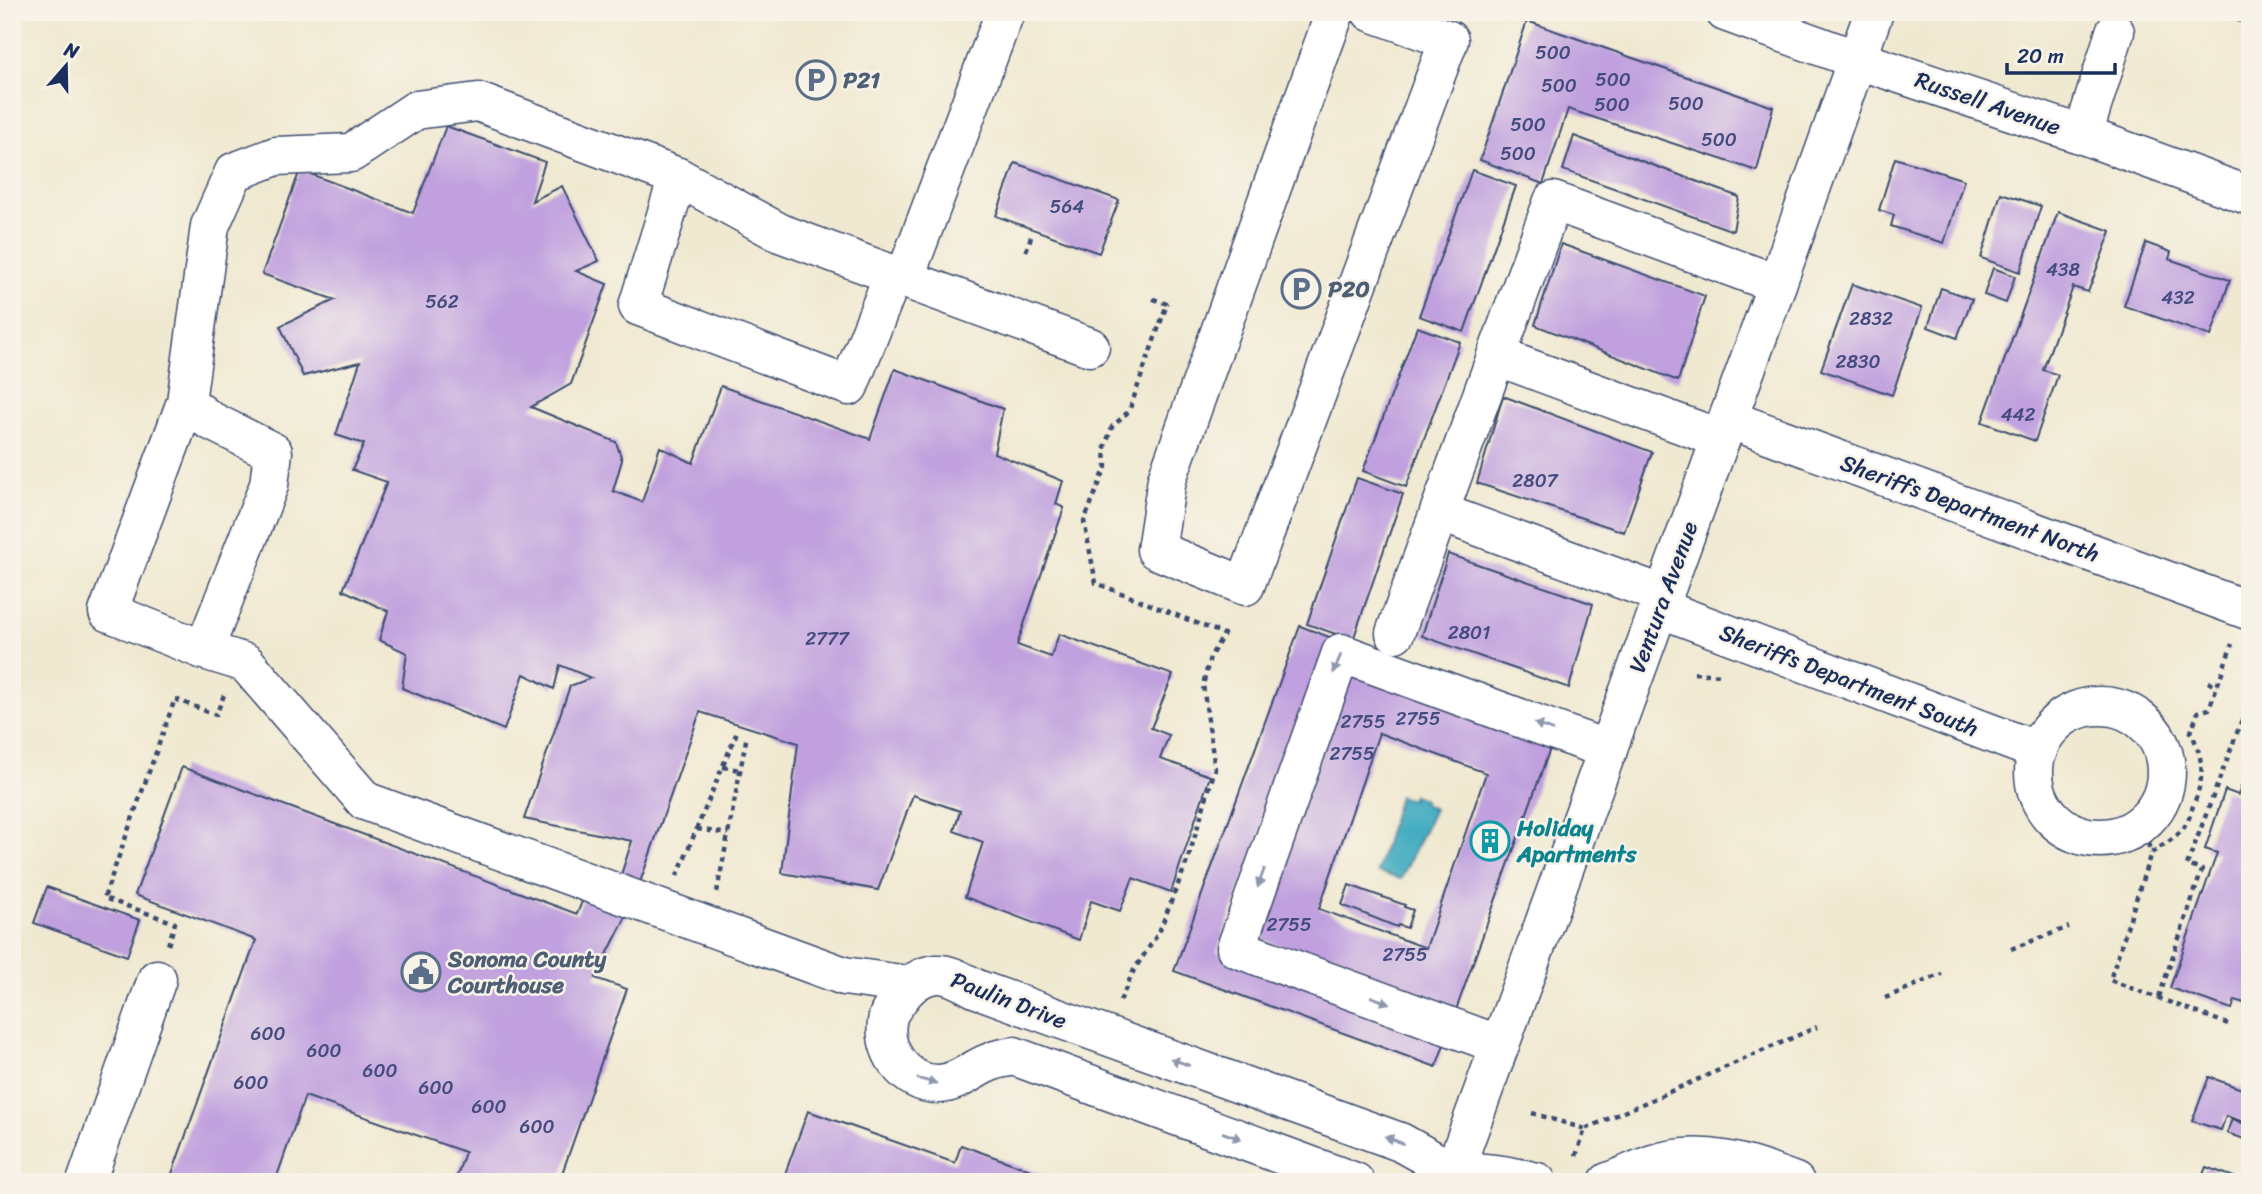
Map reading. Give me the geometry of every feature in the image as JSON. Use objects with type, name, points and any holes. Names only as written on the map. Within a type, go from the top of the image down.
[{"type":"street","points":[[678,177],[638,306],[849,386],[899,275],[1005,12]]},
{"type":"street","points":[[1335,12],[1167,478],[1156,550],[1245,586],[1449,40],[1371,12]]},
{"type":"street","name":"Russell Avenue","points":[[1725,12],[1858,60],[2084,135],[2250,197]]},
{"type":"street","name":"Ventura Avenue","points":[[1452,1177],[1874,12]]},
{"type":"street","points":[[2084,135],[2115,32]]},
{"type":"street","points":[[1090,346],[780,233],[678,177],[478,102],[416,110],[351,153],[276,156],[234,173],[210,226],[186,402],[108,612],[246,663],[365,801],[844,976],[908,985],[888,1015],[886,1033],[889,1050],[903,1070],[921,1082],[939,1084],[958,1080],[992,1061],[1014,1056],[1356,1182]]},
{"type":"street","points":[[1395,633],[1553,201],[1777,284]]},
{"type":"street","name":"Sheriffs Department North","points":[[1496,356],[1724,429],[2212,597],[2246,625]]},
{"type":"street","points":[[186,402],[209,421],[273,452],[269,485],[220,655]]},
{"type":"street","name":"Sheriffs Department South","points":[[1439,512],[2038,751]]},
{"type":"street","points":[[1500,1045],[1236,948],[1341,653],[1608,750]]},
{"type":"street","name":"Paulin Drive","points":[[908,985],[937,974],[948,976],[990,994],[1400,1142],[1452,1177]]},
{"type":"street","points":[[86,1182],[157,979]]},
{"type":"street","points":[[1608,1182],[1653,1164],[1697,1156],[1723,1158],[1747,1164],[1795,1182]]},
{"type":"street","name":"Paulin Drive","points":[[1416,1182],[1504,1173],[1537,1182]]},
{"type":"path","points":[[2217,12],[2250,24]]},
{"type":"path","points":[[1026,251],[1032,234]]},
{"type":"path","points":[[2151,853],[2170,841],[2185,825],[2203,772],[2199,749],[2191,732],[2198,712],[2208,709],[2233,640],[2246,625]]},
{"type":"path","points":[[157,979],[175,923],[104,898],[175,699],[216,716],[220,655]]},
{"type":"path","points":[[1694,673],[1716,673],[1724,676]]},
{"type":"path","points":[[2208,682],[2217,687]]},
{"type":"path","points":[[2159,998],[2202,870],[2187,865],[2246,709],[2250,710]]},
{"type":"path","points":[[664,909],[737,732]]},
{"type":"path","points":[[710,927],[747,735]]},
{"type":"path","points":[[723,767],[740,771]]},
{"type":"path","points":[[1120,1002],[1133,970],[1159,932],[1188,859],[1215,769]]},
{"type":"path","points":[[697,829],[728,834]]},
{"type":"path","points":[[2148,843],[2151,853],[2110,980],[2228,1024]]},
{"type":"path","points":[[2126,908],[2132,912]]},
{"type":"path","points":[[2011,949],[2069,927]]},
{"type":"path","points":[[1885,998],[1942,974]]},
{"type":"path","points":[[1532,1113],[1585,1129],[1817,1027]]},
{"type":"path","points":[[1576,1156],[1585,1129]]},
{"type":"water","points":[[1413,795],[1434,809],[1401,879],[1377,872],[1399,796],[1411,800]]},
{"type":"building","points":[[1527,21],[1773,107],[1757,171],[1568,109],[1543,184],[1480,160]]},
{"type":"building","points":[[446,126],[545,162],[532,201],[562,186],[599,261],[576,271],[607,284],[571,384],[531,407],[616,442],[622,460],[613,491],[642,502],[660,447],[693,463],[721,386],[870,439],[895,369],[1003,409],[994,453],[1063,481],[1056,504],[1064,508],[1017,645],[1051,657],[1059,634],[1173,675],[1151,728],[1169,735],[1160,759],[1210,776],[1171,892],[1133,878],[1120,911],[1091,901],[1079,940],[965,897],[983,842],[954,831],[960,811],[913,795],[878,890],[782,873],[798,743],[700,712],[632,905],[595,978],[627,989],[559,1182],[455,1182],[465,1152],[305,1096],[275,1182],[169,1182],[256,940],[135,895],[182,767],[577,914],[583,899],[613,899],[632,841],[524,819],[570,686],[591,678],[560,665],[554,689],[524,674],[504,730],[402,688],[407,653],[379,640],[388,611],[343,590],[387,482],[352,470],[364,444],[336,435],[360,362],[303,376],[280,326],[335,300],[262,274],[300,170],[413,213]]},
{"type":"building","points":[[1574,136],[1739,197],[1733,231],[1563,170]]},
{"type":"building","points":[[1895,158],[1964,180],[1944,243],[1891,226],[1894,215],[1879,210]]},
{"type":"building","points":[[1015,163],[1119,200],[1099,253],[996,216]]},
{"type":"building","points":[[1472,170],[1516,186],[1464,332],[1419,316]]},
{"type":"building","points":[[2001,193],[2041,206],[2020,272],[1981,258]]},
{"type":"building","points":[[2058,212],[2111,231],[2088,292],[2073,287],[2043,370],[2058,375],[2035,441],[1982,422]]},
{"type":"building","points":[[2146,243],[2171,252],[2169,259],[2230,280],[2211,336],[2124,306]]},
{"type":"building","points":[[1561,244],[1705,296],[1678,381],[1535,325]]},
{"type":"building","points":[[1993,268],[2015,276],[2006,303],[1984,295]]},
{"type":"building","points":[[1852,284],[1922,308],[1892,395],[1821,370]]},
{"type":"building","points":[[1941,288],[1972,299],[1957,338],[1928,327]]},
{"type":"building","points":[[1417,327],[1460,342],[1406,487],[1363,471]]},
{"type":"building","points":[[1503,396],[1652,452],[1624,532],[1477,483]]},
{"type":"building","points":[[1357,478],[1403,494],[1353,640],[1307,624]]},
{"type":"building","points":[[1448,554],[1593,604],[1569,688],[1422,636]]},
{"type":"building","points":[[1300,626],[1332,638],[1217,952],[1447,1036],[1436,1067],[1174,971]]},
{"type":"building","name":"Holiday Apartments","points":[[1351,668],[1552,743],[1456,1010],[1254,937]],"holes":[[[1379,733],[1486,773],[1426,948],[1319,909]]]},
{"type":"building","points":[[2250,762],[2250,1005],[2235,1000],[2232,1009],[2170,988],[2217,853],[2205,849],[2225,790],[2238,795]]},
{"type":"building","points":[[1349,885],[1413,910],[1407,928],[1397,927],[1342,905]]},
{"type":"building","points":[[47,887],[140,920],[127,956],[34,923]]},
{"type":"building","points":[[2209,1077],[2250,1092],[2250,1124],[2226,1116],[2221,1130],[2192,1121]]},
{"type":"building","points":[[808,1111],[955,1163],[961,1145],[1064,1182],[782,1182]]},
{"type":"building","points":[[2232,1119],[2250,1126],[2250,1141],[2227,1133]]},
{"type":"building","points":[[2206,1167],[2245,1181],[2245,1182],[2200,1182]]},
{"type":"place","name":"P21","points":[[816,80]]},
{"type":"place","name":"P20","points":[[1301,289]]},
{"type":"place","name":"Holiday Apartments","points":[[1490,841]]},
{"type":"place","name":"Sonoma County Courthouse","points":[[421,972]]}]
